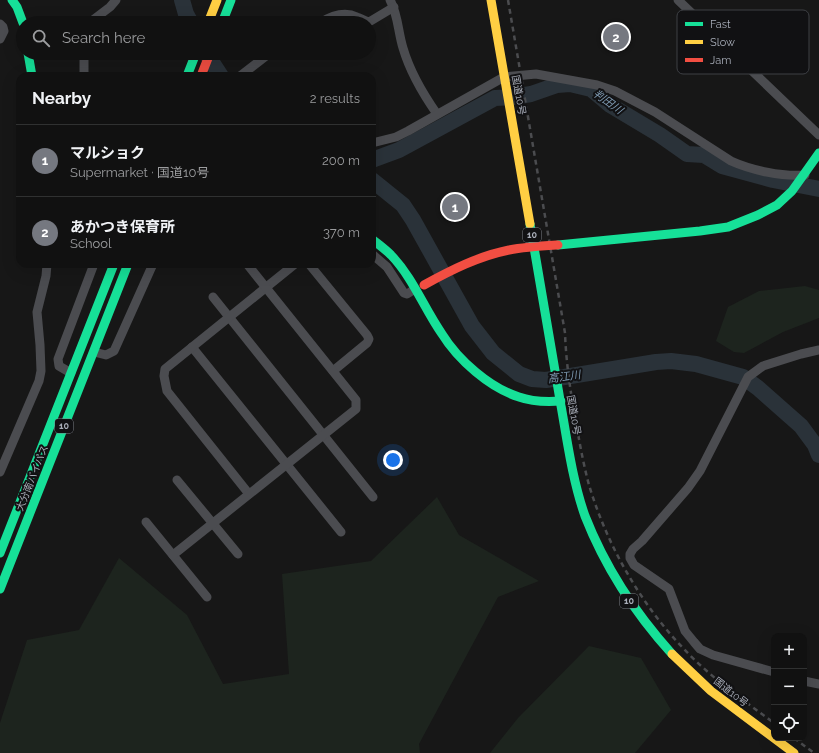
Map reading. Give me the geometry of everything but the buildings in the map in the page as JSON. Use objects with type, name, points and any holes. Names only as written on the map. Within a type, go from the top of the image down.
[{"type":"main road","points":[[12,0],[20,16]]},
{"type":"main road","points":[[211,16],[217,0]]},
{"type":"main road","points":[[225,16],[231,0]]},
{"type":"main road","name":"国道10号","points":[[491,0],[560,401],[574,473],[585,513],[594,537],[610,569],[629,600],[658,638],[711,691],[794,753]]},
{"type":"main road","points":[[29,60],[31,72]]},
{"type":"main road","points":[[189,72],[194,60]]},
{"type":"main road","points":[[203,72],[207,60]]},
{"type":"main road","points":[[419,287],[458,267],[489,255],[511,250],[728,227],[758,215],[777,205],[792,191],[819,153]]},
{"type":"main road","points":[[376,243],[394,259],[419,287],[438,329],[452,349],[465,362],[507,394],[543,402],[560,401]]},
{"type":"main road","name":"大分南バイパス","points":[[0,553],[112,268]]},
{"type":"main road","name":"大分南バイパス","points":[[0,589],[126,268]]},
{"type":"street","points":[[98,16],[116,0]]},
{"type":"street","points":[[678,0],[688,10]]},
{"type":"street","points":[[376,17],[392,4],[403,50],[421,90],[437,114]]},
{"type":"street","points":[[336,16],[344,14],[356,16]]},
{"type":"street","points":[[0,24],[4,31],[0,39]]},
{"type":"street","points":[[84,60],[84,72]]},
{"type":"street","points":[[248,72],[262,60]]},
{"type":"street","points":[[376,142],[396,137],[505,79],[536,74],[597,85],[615,91],[655,112],[731,161],[740,165],[771,172],[803,176]]},
{"type":"street","points":[[755,74],[819,136]]},
{"type":"street","points":[[376,257],[387,267],[403,293],[407,294],[419,287]]},
{"type":"street","points":[[0,472],[39,381],[40,345],[37,312],[47,268]]},
{"type":"street","points":[[71,373],[59,366],[58,359],[92,268]]},
{"type":"street","points":[[94,352],[106,355],[114,351],[150,268]]},
{"type":"street","points":[[173,555],[356,409],[356,400],[250,268]]},
{"type":"street","points":[[249,494],[167,391],[164,376],[165,369],[291,268]]},
{"type":"street","points":[[312,268],[369,339],[367,343],[333,371]]},
{"type":"street","points":[[213,297],[373,497]]},
{"type":"street","points":[[192,347],[341,532]]},
{"type":"street","points":[[771,671],[713,655],[700,649],[686,631],[669,589],[634,565],[630,558],[630,554],[632,549],[642,541],[698,474],[748,377],[763,366],[819,350]]},
{"type":"street","points":[[177,480],[238,554]]},
{"type":"street","points":[[146,522],[207,597]]},
{"type":"street","points":[[807,682],[819,684]]},
{"type":"shaded area","points":[[805,286],[819,290],[819,318],[783,332],[744,353],[734,352],[716,341],[728,307],[759,291]]},
{"type":"shaded area","points":[[437,497],[459,535],[539,581],[498,597],[419,744],[420,753],[0,753],[0,723],[27,640],[79,630],[119,558],[187,615],[223,684],[289,674],[282,574],[371,561]]},
{"type":"shaded area","points":[[589,646],[641,658],[671,710],[635,753],[490,753],[518,718]]},
{"type":"waterway","name":"判田川","points":[[182,0],[187,16]]},
{"type":"waterway","name":"判田川","points":[[211,60],[218,72]]},
{"type":"waterway","name":"判田川","points":[[376,159],[399,150],[495,98],[531,94],[557,85],[570,84],[591,89],[610,105],[660,135],[687,154],[704,155],[722,166],[773,180],[819,189]]},
{"type":"waterway","name":"高江川","points":[[376,183],[403,205],[413,220],[472,326],[493,353],[519,374],[532,379],[546,380],[656,362],[671,361],[696,364],[743,377],[758,388],[801,426],[815,445],[819,455]]},
{"type":"railway","points":[[508,0],[565,333],[568,375],[575,417],[587,477],[596,507],[615,551],[627,572],[639,592],[667,631],[704,669],[771,721]]},
{"type":"railway","points":[[798,741],[814,753]]},
{"type":"traffic: fast","points":[[12,0],[20,16]]},
{"type":"traffic: fast","points":[[225,16],[231,0]]},
{"type":"traffic: fast","points":[[29,60],[31,72]]},
{"type":"traffic: fast","points":[[189,72],[193,60]]},
{"type":"traffic: fast","points":[[558,245],[728,227],[758,215],[777,205],[792,191],[819,153]]},
{"type":"traffic: fast","points":[[530,224],[570,459],[580,502],[593,535],[622,589],[633,606],[672,654]]},
{"type":"traffic: fast","points":[[376,242],[389,253],[406,273],[449,344],[476,372],[497,387],[519,397],[530,400],[550,402],[561,401]]},
{"type":"traffic: fast","points":[[0,553],[112,268]]},
{"type":"traffic: fast","points":[[0,589],[126,268]]},
{"type":"traffic: slow","points":[[211,16],[217,0]]},
{"type":"traffic: slow","points":[[491,0],[530,224]]},
{"type":"traffic: slow","points":[[672,654],[711,691],[794,753]]},
{"type":"traffic: jam","points":[[203,72],[207,60]]},
{"type":"traffic: jam","points":[[424,285],[465,264],[487,256],[521,248],[558,245]]},
{"type":"place","name":"あかつき保育所","points":[[616,37]]},
{"type":"place","name":"マルショク","points":[[455,207]]}]
